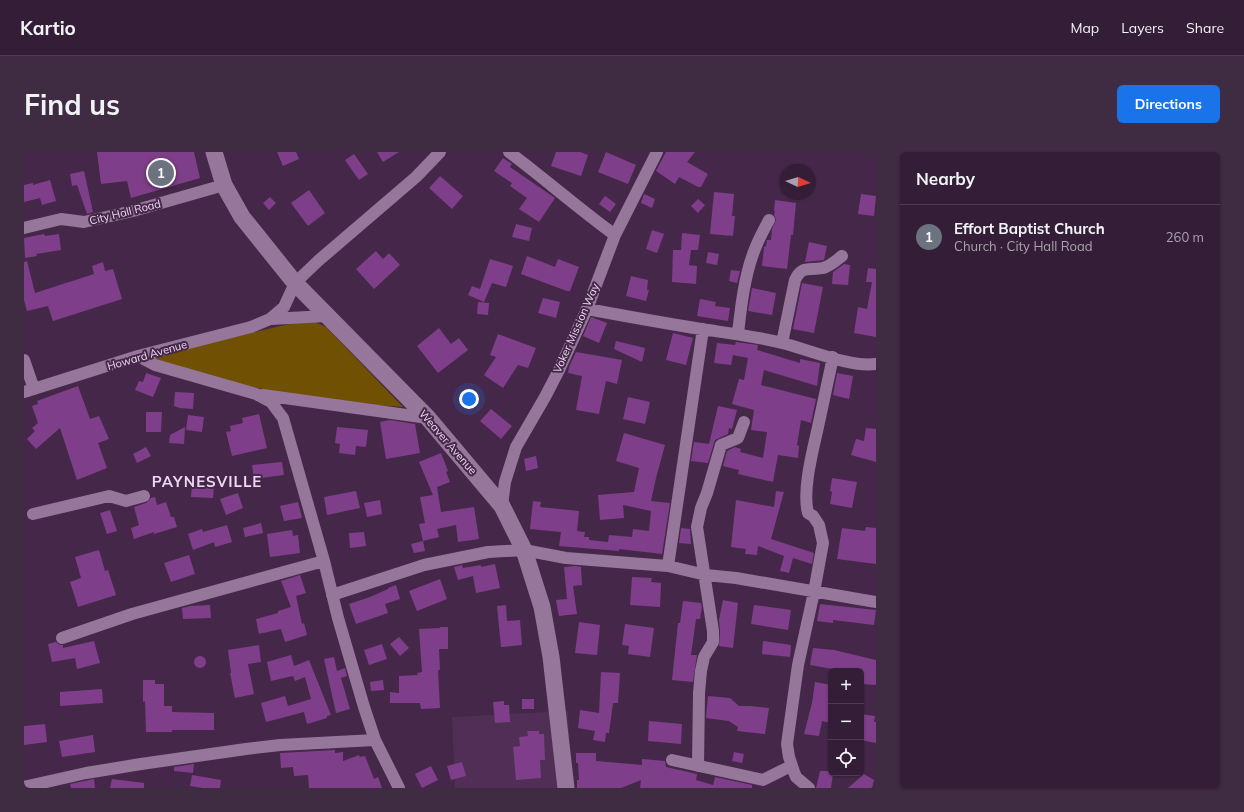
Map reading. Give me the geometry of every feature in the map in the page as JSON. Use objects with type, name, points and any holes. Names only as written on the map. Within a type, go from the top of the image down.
[{"type":"street","name":"Weaver Avenue","points":[[214,152],[224,185],[249,226],[294,283],[428,418],[502,506],[524,550],[542,607],[552,657],[566,788]]},
{"type":"street","points":[[294,283],[416,177],[440,152]]},
{"type":"street","points":[[509,152],[615,235]]},
{"type":"street","name":"Voker Mission Way","points":[[502,506],[505,482],[516,447],[545,397],[587,309],[615,235],[657,152]]},
{"type":"street","name":"City Hall Road","points":[[24,228],[61,219],[84,222],[133,211],[224,185]]},
{"type":"street","points":[[738,333],[748,269],[758,240],[768,220]]},
{"type":"street","points":[[782,343],[795,280],[798,273],[805,269],[824,268],[842,256]]},
{"type":"street","name":"Howard Avenue","points":[[270,320],[284,307],[294,283]]},
{"type":"street","points":[[587,309],[703,329],[738,333],[782,343],[851,363],[870,365],[876,364]]},
{"type":"street","name":"Howard Avenue","points":[[29,390],[138,356],[251,327],[270,320],[327,316]]},
{"type":"street","points":[[668,566],[703,329]]},
{"type":"street","points":[[138,356],[154,365],[256,394],[428,418]]},
{"type":"street","points":[[809,788],[796,777],[791,766],[787,744],[798,666],[823,543],[820,525],[813,516],[808,513],[806,507],[807,485],[811,456],[834,357]]},
{"type":"street","points":[[24,360],[29,390]]},
{"type":"street","points":[[256,394],[271,402],[283,418],[324,561],[342,632],[375,740],[399,788]]},
{"type":"street","points":[[698,766],[699,693],[701,671],[704,657],[713,642],[712,618],[697,527],[701,508],[721,446],[738,438],[744,422]]},
{"type":"street","points":[[33,514],[109,496],[126,501],[144,496]]},
{"type":"street","points":[[332,595],[424,565],[488,552],[524,550],[566,558],[668,566],[706,575],[736,578],[876,602]]},
{"type":"street","points":[[62,638],[132,614],[324,561]]},
{"type":"street","points":[[24,787],[141,764],[246,749],[375,740]]},
{"type":"street","points":[[672,760],[698,766],[752,783],[768,779],[791,766]]},
{"type":"shaded area","points":[[302,321],[315,322],[326,327],[403,407],[348,403],[227,383],[149,357]]},
{"type":"shaded area","points":[[568,711],[571,788],[455,788],[452,717]]},
{"type":"building","points":[[97,152],[194,152],[200,178],[131,198],[127,181],[101,184]]},
{"type":"building","points":[[277,152],[296,152],[299,159],[283,166]]},
{"type":"building","points":[[377,152],[399,152],[383,162]]},
{"type":"building","points":[[556,152],[580,152],[588,155],[581,176],[551,166]]},
{"type":"building","points":[[606,152],[636,165],[628,184],[598,172]]},
{"type":"building","points":[[666,152],[695,152],[687,162],[708,174],[701,187],[698,187],[679,177],[675,184],[656,171]]},
{"type":"building","points":[[354,154],[368,174],[359,180],[345,160]]},
{"type":"building","points":[[503,158],[512,164],[510,167],[555,198],[539,222],[519,209],[527,198],[510,186],[512,183],[494,171]]},
{"type":"building","points":[[84,171],[93,212],[87,214],[77,185],[72,186],[70,174]]},
{"type":"building","points":[[440,176],[463,196],[452,209],[429,188]]},
{"type":"building","points":[[50,180],[56,201],[42,205],[40,198],[24,202],[24,185],[33,183],[33,185]]},
{"type":"building","points":[[309,190],[325,213],[308,226],[291,203]]},
{"type":"building","points":[[714,192],[734,194],[732,216],[735,216],[733,236],[710,234]]},
{"type":"building","points":[[644,194],[655,199],[652,208],[641,203]]},
{"type":"building","points":[[861,194],[876,196],[874,216],[858,214]]},
{"type":"building","points":[[605,196],[616,204],[610,212],[599,204]]},
{"type":"building","points":[[270,197],[276,203],[269,210],[263,203]]},
{"type":"building","points":[[698,199],[705,205],[698,213],[691,206]]},
{"type":"building","points":[[775,200],[796,203],[793,235],[791,235],[787,269],[762,266],[764,247],[766,246],[767,240],[771,240],[772,229],[776,220],[774,215]]},
{"type":"building","points":[[516,224],[532,228],[529,241],[512,237]]},
{"type":"building","points":[[652,230],[664,234],[657,253],[646,249]]},
{"type":"building","points":[[682,233],[700,235],[698,250],[691,250],[689,265],[697,266],[696,284],[672,282],[673,250],[681,250]]},
{"type":"building","points":[[44,234],[45,236],[59,234],[61,250],[36,254],[37,256],[25,258],[24,238]]},
{"type":"building","points":[[809,242],[827,246],[824,260],[805,262]]},
{"type":"building","points":[[376,251],[383,259],[389,253],[400,265],[374,289],[356,269]]},
{"type":"building","points":[[708,252],[719,254],[717,265],[706,263]]},
{"type":"building","points":[[527,256],[555,267],[558,259],[579,267],[570,291],[521,274]]},
{"type":"building","points":[[490,259],[513,266],[506,287],[492,283],[484,302],[468,295],[472,286],[480,289]]},
{"type":"building","points":[[27,261],[35,293],[94,274],[92,266],[103,262],[105,271],[113,269],[122,299],[53,321],[48,306],[27,311],[24,300],[24,262]]},
{"type":"building","points":[[844,264],[850,265],[848,285],[832,284],[833,272]]},
{"type":"building","points":[[868,268],[876,269],[876,337],[854,333],[858,307],[867,309],[872,282],[866,282]]},
{"type":"building","points":[[731,270],[740,271],[737,283],[729,281]]},
{"type":"building","points":[[631,276],[648,280],[647,290],[649,290],[646,301],[626,296]]},
{"type":"building","points":[[802,283],[823,287],[814,333],[793,329]]},
{"type":"building","points":[[752,288],[776,293],[772,315],[748,311]]},
{"type":"building","points":[[543,298],[560,302],[556,318],[538,313]]},
{"type":"building","points":[[700,299],[716,302],[715,306],[730,308],[728,321],[697,316]]},
{"type":"building","points":[[478,302],[489,303],[488,315],[477,314]]},
{"type":"building","points":[[591,317],[607,323],[599,343],[583,336]]},
{"type":"building","points":[[439,328],[451,344],[459,338],[468,350],[438,373],[417,346]]},
{"type":"building","points":[[673,333],[693,338],[686,365],[666,360]]},
{"type":"building","points":[[498,334],[536,348],[528,368],[518,365],[503,388],[484,375],[496,357],[490,355]]},
{"type":"building","points":[[616,341],[645,348],[642,362],[614,349]]},
{"type":"building","points":[[736,342],[758,345],[757,350],[800,363],[800,359],[820,363],[817,386],[764,370],[761,385],[816,399],[811,423],[801,420],[797,445],[799,446],[798,458],[778,455],[773,482],[738,474],[739,470],[723,466],[727,451],[735,447],[741,449],[740,452],[763,458],[767,432],[751,430],[754,410],[732,404],[739,379],[744,380],[748,358],[733,355],[731,365],[714,363],[717,343],[735,345]]},
{"type":"building","points":[[576,352],[622,360],[617,384],[606,381],[599,414],[576,410],[582,376],[568,373],[569,367]]},
{"type":"building","points":[[146,373],[161,378],[153,397],[135,390],[139,381],[143,382]]},
{"type":"building","points":[[837,373],[853,376],[849,399],[833,395]]},
{"type":"building","points":[[78,386],[90,419],[99,416],[109,439],[98,443],[107,468],[77,480],[60,428],[36,449],[27,439],[35,431],[32,428],[38,423],[32,406],[38,404],[37,401]]},
{"type":"building","points":[[175,392],[194,393],[193,409],[174,406]]},
{"type":"building","points":[[628,397],[650,402],[645,424],[623,419]]},
{"type":"building","points":[[718,406],[737,410],[732,429],[729,428],[728,434],[715,440],[708,463],[691,461],[694,442],[709,444]]},
{"type":"building","points":[[491,409],[512,426],[501,439],[480,421]]},
{"type":"building","points":[[146,412],[162,412],[161,432],[146,432]]},
{"type":"building","points":[[259,414],[267,448],[232,456],[226,432],[231,431],[230,426],[243,423],[242,418]]},
{"type":"building","points":[[188,415],[204,417],[202,432],[186,430]]},
{"type":"building","points":[[390,420],[415,424],[420,453],[386,459],[380,422]]},
{"type":"building","points":[[185,427],[184,444],[169,443],[170,435]]},
{"type":"building","points":[[337,427],[368,430],[366,447],[356,446],[355,455],[339,453],[340,444],[335,443]]},
{"type":"building","points":[[866,428],[876,429],[876,462],[851,455],[856,439],[864,441]]},
{"type":"building","points":[[624,433],[665,445],[651,501],[670,503],[662,554],[619,549],[619,551],[559,546],[561,532],[530,529],[533,501],[541,502],[540,507],[579,511],[577,531],[585,532],[584,537],[589,537],[589,540],[608,542],[609,535],[632,537],[633,529],[649,531],[651,511],[623,505],[624,518],[600,520],[598,495],[634,492],[639,468],[616,461]]},
{"type":"building","points":[[146,447],[151,456],[137,463],[133,454]]},
{"type":"building","points":[[441,453],[448,471],[446,472],[450,482],[437,487],[441,512],[474,507],[479,539],[458,542],[456,525],[437,529],[439,537],[423,541],[419,524],[425,523],[420,497],[433,495],[419,462]]},
{"type":"building","points":[[536,456],[538,468],[526,471],[524,459]]},
{"type":"building","points":[[282,462],[284,475],[254,479],[252,465]]},
{"type":"building","points":[[832,478],[857,482],[852,508],[830,504]]},
{"type":"building","points":[[192,484],[214,486],[213,498],[191,497]]},
{"type":"building","points":[[356,491],[360,508],[327,515],[324,497]]},
{"type":"building","points":[[776,491],[784,492],[771,539],[814,553],[812,564],[793,558],[789,573],[780,571],[784,556],[758,546],[757,555],[745,554],[746,549],[731,547],[736,500],[774,507]]},
{"type":"building","points":[[238,493],[243,508],[226,515],[220,499]]},
{"type":"building","points":[[155,497],[157,505],[166,502],[171,517],[174,517],[177,527],[154,534],[154,532],[134,539],[131,528],[139,525],[134,507],[146,503],[151,498]]},
{"type":"building","points":[[380,500],[382,514],[367,517],[364,503]]},
{"type":"building","points":[[298,502],[302,518],[284,521],[280,506]]},
{"type":"building","points":[[110,510],[117,531],[107,534],[100,513]]},
{"type":"building","points":[[261,523],[263,533],[245,537],[243,528]]},
{"type":"building","points":[[227,525],[232,542],[215,547],[214,542],[193,550],[188,534],[202,529],[203,532]]},
{"type":"building","points":[[866,527],[876,528],[876,564],[837,559],[842,528],[865,531]]},
{"type":"building","points":[[681,528],[690,529],[691,544],[679,543]]},
{"type":"building","points":[[292,530],[293,536],[298,535],[300,553],[270,557],[267,534]]},
{"type":"building","points":[[364,532],[366,546],[350,548],[349,533]]},
{"type":"building","points":[[423,541],[425,551],[414,553],[411,544]]},
{"type":"building","points":[[99,550],[105,571],[108,570],[116,595],[78,607],[70,582],[81,578],[75,557]]},
{"type":"building","points":[[189,555],[195,574],[171,582],[164,563]]},
{"type":"building","points":[[495,564],[500,588],[476,593],[473,576],[458,580],[454,567],[462,565],[463,568],[481,565],[481,567]]},
{"type":"building","points":[[564,567],[581,567],[582,585],[573,586],[577,614],[559,616],[556,600],[567,599]]},
{"type":"building","points":[[300,575],[306,593],[296,596],[302,624],[304,623],[307,635],[285,642],[281,629],[259,634],[256,619],[278,613],[278,611],[291,607],[281,581]]},
{"type":"building","points":[[632,577],[652,578],[651,582],[661,583],[660,607],[630,605]]},
{"type":"building","points":[[440,579],[447,599],[417,611],[409,591]]},
{"type":"building","points":[[396,585],[400,599],[385,604],[388,613],[356,624],[349,604],[370,597]]},
{"type":"building","points":[[723,600],[738,603],[733,648],[719,646],[719,620]]},
{"type":"building","points":[[683,601],[701,603],[702,607],[700,619],[696,619],[691,655],[697,655],[693,682],[672,680],[678,623],[680,623]]},
{"type":"building","points":[[820,604],[876,610],[874,625],[833,620],[833,623],[817,621]]},
{"type":"building","points":[[210,605],[211,618],[183,619],[182,608]]},
{"type":"building","points":[[506,605],[507,621],[520,620],[522,645],[501,647],[497,606]]},
{"type":"building","points":[[754,605],[791,610],[788,630],[751,624]]},
{"type":"building","points":[[579,622],[600,625],[597,655],[575,653]]},
{"type":"building","points":[[625,624],[654,628],[650,657],[628,654],[629,646],[622,645]]},
{"type":"building","points":[[448,627],[448,649],[439,649],[440,670],[438,670],[440,708],[421,709],[420,703],[390,703],[390,692],[399,693],[399,676],[418,675],[417,673],[422,672],[419,629]]},
{"type":"building","points":[[399,637],[409,648],[400,656],[390,644]]},
{"type":"building","points":[[94,641],[100,663],[77,669],[75,658],[52,662],[48,644],[56,642],[63,645],[63,648]]},
{"type":"building","points":[[763,641],[791,645],[790,657],[762,654]]},
{"type":"building","points":[[382,644],[387,659],[369,665],[364,650]]},
{"type":"building","points":[[259,645],[261,662],[248,664],[254,694],[235,698],[230,673],[228,650]]},
{"type":"building","points":[[813,648],[834,650],[876,660],[876,685],[864,684],[864,668],[828,668],[810,665]]},
{"type":"building","points":[[291,655],[294,666],[309,660],[331,715],[327,716],[327,718],[307,724],[304,712],[266,722],[261,703],[285,696],[288,706],[311,699],[305,677],[295,681],[293,676],[271,681],[267,662]]},
{"type":"building","points":[[200,656],[204,658],[206,662],[204,666],[200,668],[196,666],[194,662],[196,658]]},
{"type":"building","points":[[334,657],[337,671],[345,668],[347,676],[341,678],[350,709],[336,713],[324,659]]},
{"type":"building","points":[[601,672],[620,673],[618,703],[613,703],[609,733],[606,733],[605,742],[593,740],[595,731],[578,728],[580,710],[599,713]]},
{"type":"building","points":[[143,680],[155,680],[155,684],[164,684],[164,706],[172,706],[172,712],[214,713],[214,730],[172,730],[172,732],[146,732],[145,701],[143,702]]},
{"type":"building","points":[[383,680],[384,690],[371,691],[370,682]]},
{"type":"building","points":[[815,682],[828,684],[828,722],[822,721],[819,736],[804,734],[812,703]]},
{"type":"building","points":[[102,689],[103,703],[60,706],[60,692]]},
{"type":"building","points":[[708,696],[730,698],[739,706],[769,708],[765,734],[737,731],[738,727],[729,721],[706,718]]},
{"type":"building","points":[[522,699],[534,699],[534,709],[522,709]]},
{"type":"building","points":[[504,701],[504,705],[509,705],[510,722],[495,723],[493,702]]},
{"type":"building","points":[[864,714],[875,716],[874,722],[876,722],[876,743],[864,741]]},
{"type":"building","points":[[649,721],[682,724],[681,744],[648,741]]},
{"type":"building","points":[[45,724],[47,742],[24,745],[24,726]]},
{"type":"building","points":[[527,731],[539,731],[539,734],[544,734],[545,760],[540,760],[541,778],[516,780],[513,747],[520,746],[519,737],[528,736]]},
{"type":"building","points":[[93,735],[95,752],[62,757],[59,741]]},
{"type":"building","points":[[335,750],[335,753],[343,752],[343,761],[359,755],[360,757],[365,756],[374,779],[378,777],[382,788],[309,788],[308,775],[294,776],[293,767],[281,768],[280,753]]},
{"type":"building","points":[[734,752],[744,754],[742,763],[732,761]]},
{"type":"building","points":[[576,753],[596,753],[596,761],[642,765],[642,759],[665,761],[666,767],[697,774],[696,780],[713,785],[715,777],[752,785],[752,788],[640,788],[641,780],[621,788],[577,788],[577,780],[579,780]]},
{"type":"building","points":[[462,762],[466,776],[451,780],[447,766]]},
{"type":"building","points":[[194,764],[193,773],[174,771],[174,767]]},
{"type":"building","points":[[431,766],[438,780],[422,788],[415,774]]},
{"type":"building","points":[[820,771],[828,771],[828,776],[833,776],[831,788],[816,788]]},
{"type":"building","points":[[864,774],[874,780],[872,788],[848,788],[862,776],[864,776]]},
{"type":"building","points":[[192,775],[221,780],[220,788],[190,786]]},
{"type":"building","points":[[94,779],[95,788],[71,788],[70,784]]},
{"type":"building","points":[[112,779],[144,783],[144,788],[110,788]]},
{"type":"place","name":"Effort Baptist Church","points":[[161,173]]},
{"type":"district","name":"PAYNESVILLE","points":[[207,482]]}]
